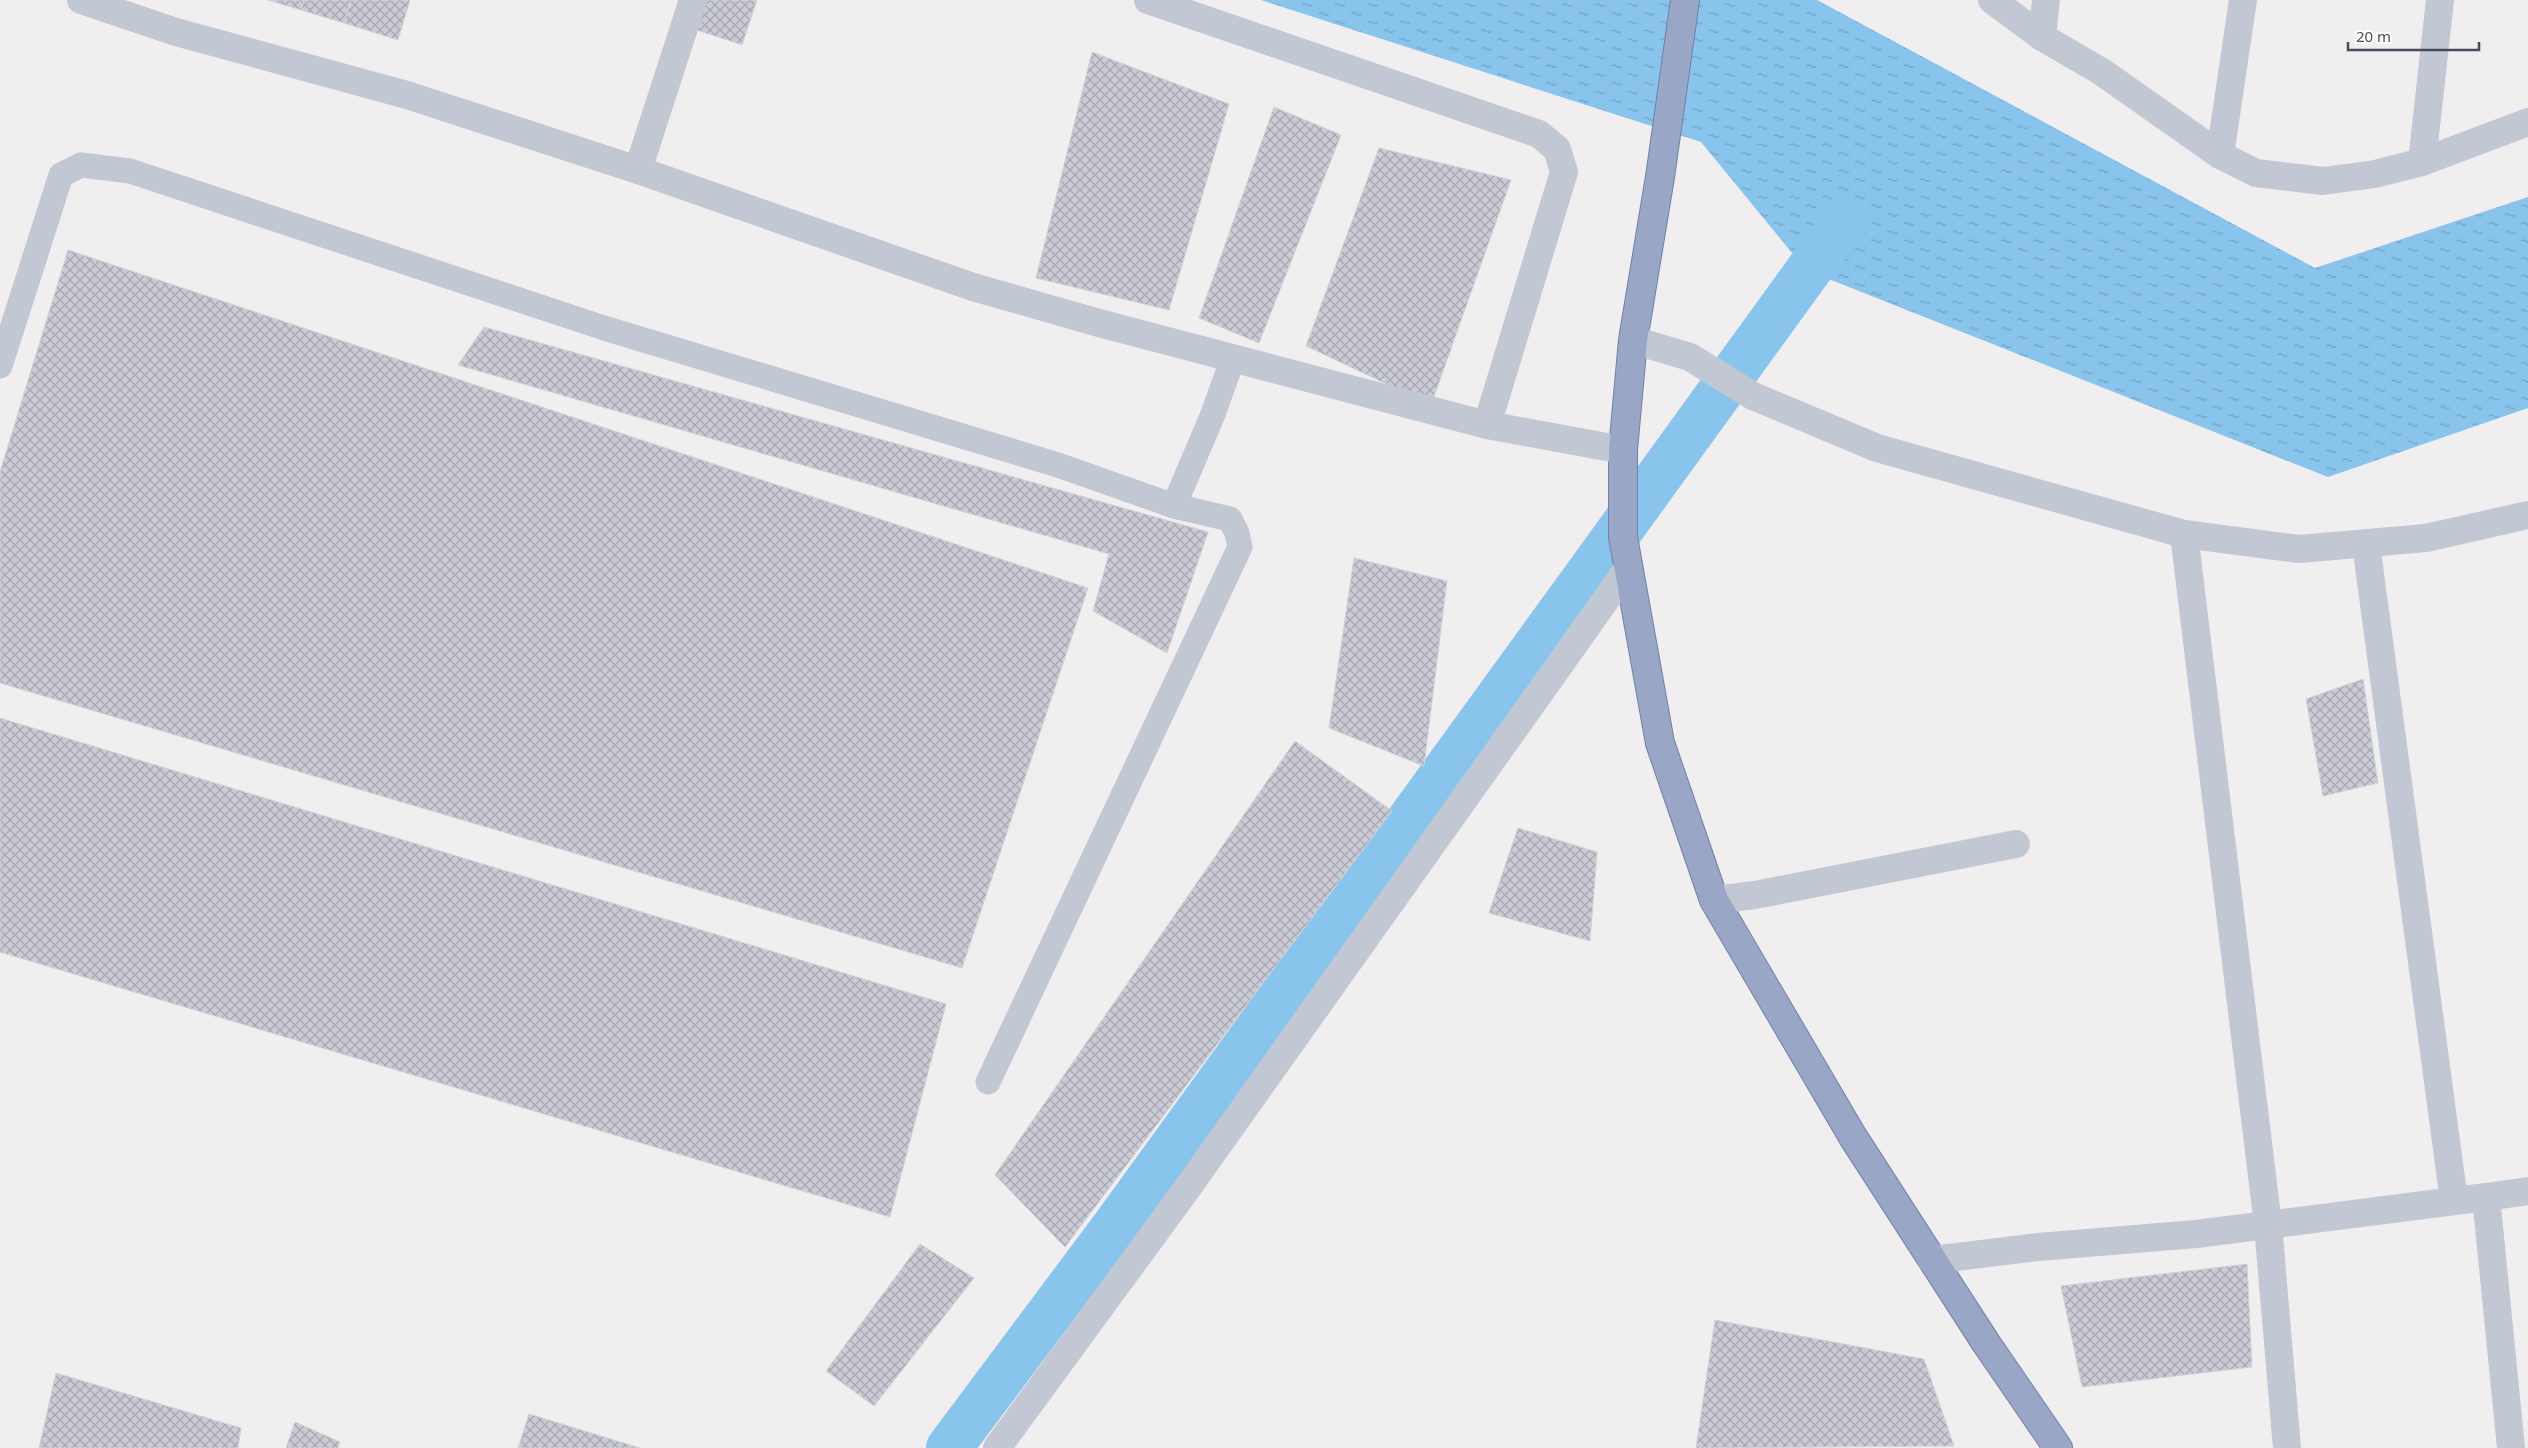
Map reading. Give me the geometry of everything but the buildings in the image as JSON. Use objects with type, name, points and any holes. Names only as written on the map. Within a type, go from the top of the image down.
[{"type":"highway","points":[[1685,0],[1660,177],[1633,340],[1623,455],[1623,537],[1627,570],[1660,743],[1714,900],[1853,1137],[1932,1260],[2058,1448]]},
{"type":"street","points":[[80,0],[176,32],[407,95],[638,170],[973,287],[1487,425],[1623,455]]},
{"type":"street","points":[[638,170],[694,0]]},
{"type":"street","points":[[1148,0],[1539,134],[1558,149],[1564,172],[1487,425]]},
{"type":"street","points":[[1992,0],[2042,37],[2102,72],[2220,155],[2256,172],[2323,181],[2376,174],[2422,162],[2528,122]]},
{"type":"street","points":[[2042,37],[2046,0]]},
{"type":"street","points":[[2220,155],[2244,0]]},
{"type":"street","points":[[2422,162],[2440,0]]},
{"type":"street","points":[[1633,340],[1690,358],[1753,396],[1876,448],[2184,534],[2298,549],[2426,538],[2528,515]]},
{"type":"street","points":[[2184,534],[2268,1225],[2287,1448]]},
{"type":"street","points":[[2366,544],[2454,1201]]},
{"type":"street","points":[[997,1448],[1192,1182],[1627,570]]},
{"type":"street","points":[[1714,900],[1756,895],[2016,844]]},
{"type":"street","points":[[1932,1260],[2038,1246],[2196,1234],[2528,1192]]},
{"type":"street","points":[[2486,1197],[2511,1448]]},
{"type":"lane","points":[[0,366],[61,176],[81,164],[130,171],[604,328],[1058,465],[1174,506],[1230,519],[1237,533],[1240,547],[988,1082]]},
{"type":"lane","points":[[1174,506],[1213,414],[1233,358]]},
{"type":"water","points":[[1261,0],[1817,0],[2315,268],[2528,197],[2528,408],[2328,477],[1806,270],[1701,142]]},
{"type":"waterway","points":[[949,1448],[1118,1222],[1845,220]]}]
